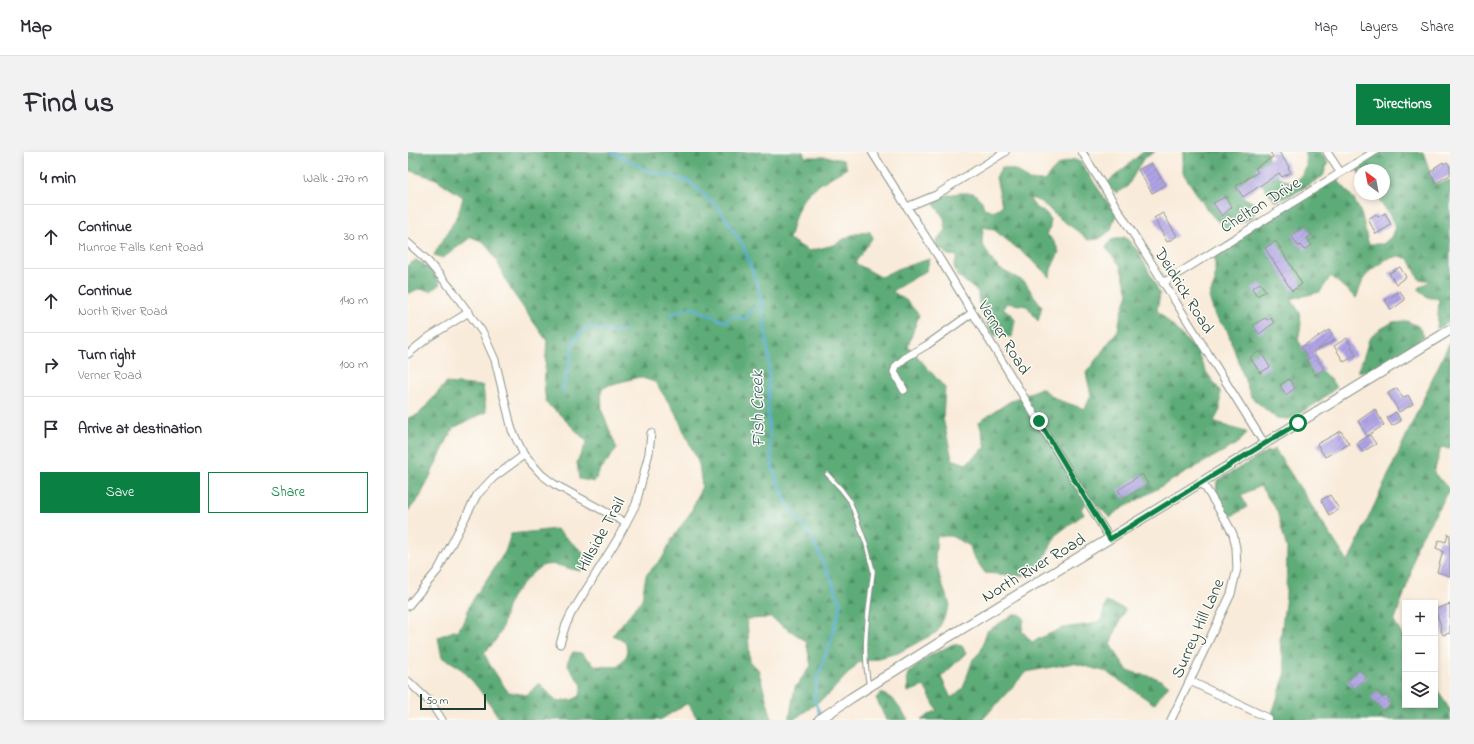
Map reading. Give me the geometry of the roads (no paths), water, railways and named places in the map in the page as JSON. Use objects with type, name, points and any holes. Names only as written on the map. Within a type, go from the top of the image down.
[{"type":"street","name":"Verner Road","points":[[872,152],[1110,539]]},
{"type":"street","points":[[907,207],[936,195],[1005,152]]},
{"type":"street","name":"Deidrick Road","points":[[1082,152],[1264,443]]},
{"type":"street","points":[[1327,152],[1340,172]]},
{"type":"street","name":"Chelton Drive","points":[[1163,283],[1374,152]]},
{"type":"street","points":[[408,243],[425,258],[453,291],[483,333],[495,360],[512,430],[524,455],[542,475],[554,484],[626,523]]},
{"type":"street","points":[[408,354],[429,337],[468,312]]},
{"type":"street","points":[[904,390],[894,372],[896,366],[904,358],[927,345],[972,313]]},
{"type":"street","name":"North River Road","points":[[819,720],[869,687],[1450,330]]},
{"type":"street","name":"Hillside Trail","points":[[560,644],[571,614],[618,538],[636,504],[649,453],[652,434]]},
{"type":"street","points":[[408,606],[438,570],[477,495],[493,478],[524,455]]},
{"type":"street","name":"Surrey Hill Lane","points":[[1171,720],[1231,594],[1238,569],[1236,548],[1232,534],[1226,521],[1202,482]]},
{"type":"street","points":[[408,681],[431,703],[442,720]]},
{"type":"street","points":[[1190,681],[1268,718]]},
{"type":"lane","points":[[827,474],[850,501],[866,544],[873,571],[866,641],[865,669],[869,687]]},
{"type":"waterway","name":"Fish Creek","points":[[612,152],[648,171],[689,181],[718,207],[743,245],[760,292],[769,358],[768,414],[772,466],[787,504],[808,531],[829,574],[841,604],[831,640],[817,679],[814,700],[821,716]]},
{"type":"waterway","points":[[669,315],[692,307],[725,322],[733,316],[745,319],[761,301]]},
{"type":"waterway","points":[[562,393],[571,357],[573,341],[588,326],[612,332],[625,330]]}]
